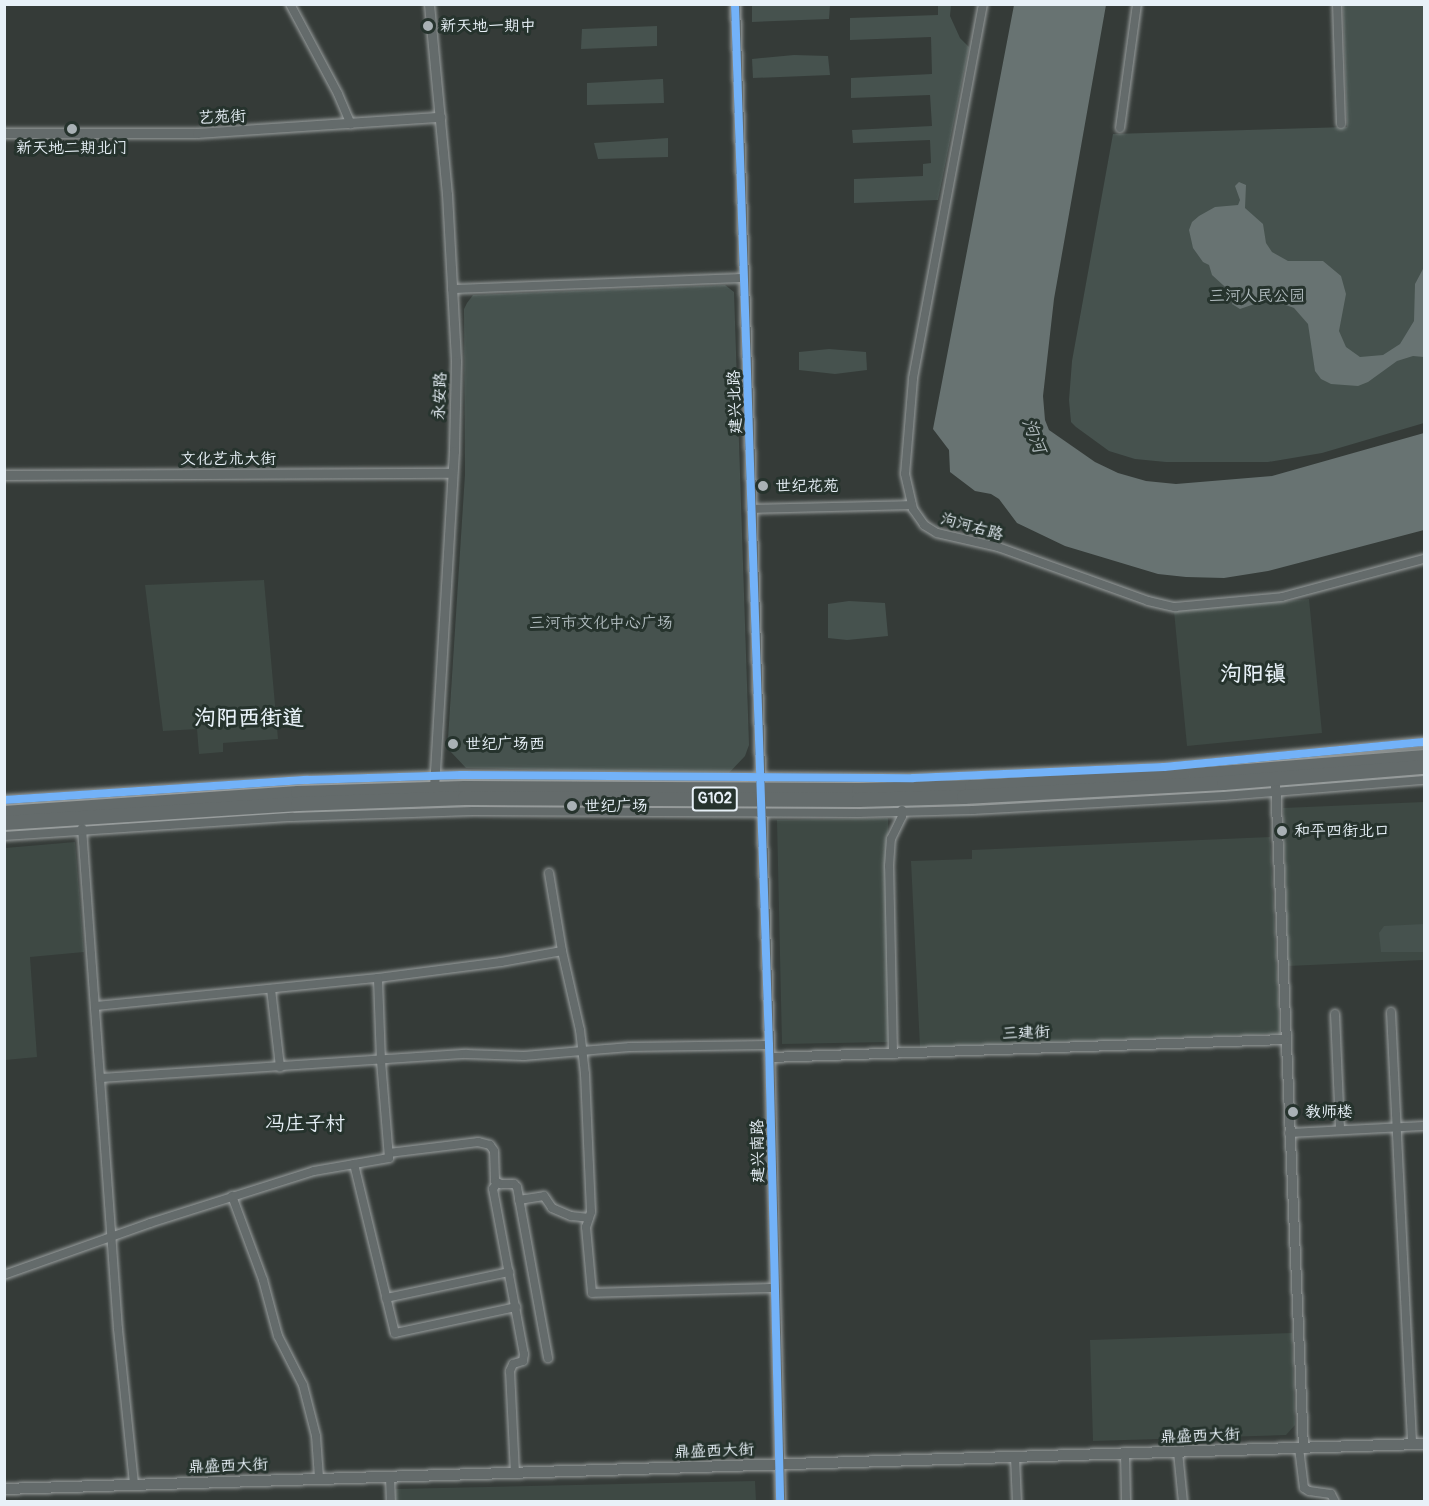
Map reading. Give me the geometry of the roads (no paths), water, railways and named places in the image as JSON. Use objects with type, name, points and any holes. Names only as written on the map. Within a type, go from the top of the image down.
[{"type":"highway","name":"G102","points":[[4,823],[82,824],[298,804],[453,798],[761,794],[1093,782],[1425,757]]},
{"type":"highway","name":"G102","points":[[4,813],[434,782],[761,794],[902,805],[1094,792],[1275,786],[1425,767]]},
{"type":"main road","name":"鼎盛西大街","points":[[4,1489],[1425,1444]]},
{"type":"street","points":[[290,4],[338,94],[351,124]]},
{"type":"street","name":"永安路","points":[[429,4],[440,117],[456,361],[434,782]]},
{"type":"street","name":"建兴北路","points":[[735,4],[761,794]]},
{"type":"street","name":"泃河右路","points":[[983,4],[915,360],[906,466],[912,505],[924,525],[937,533],[998,547],[1148,601],[1175,607],[1282,597],[1425,559]]},
{"type":"street","points":[[1120,128],[1137,4]]},
{"type":"street","points":[[1337,4],[1341,124]]},
{"type":"street","name":"艺苑街","points":[[4,133],[197,134],[440,117]]},
{"type":"street","points":[[452,289],[744,278]]},
{"type":"street","name":"文化艺术大街","points":[[4,475],[452,472]]},
{"type":"street","points":[[752,509],[912,505]]},
{"type":"street","points":[[761,794],[913,778],[1164,767],[1425,742]]},
{"type":"street","points":[[4,800],[307,780],[434,782]]},
{"type":"street","points":[[1335,1502],[1331,1494],[1309,1491],[1304,1488],[1275,786],[1425,780]]},
{"type":"street","name":"建兴南路","points":[[761,794],[780,1502]]},
{"type":"street","points":[[893,1053],[889,867],[893,830],[902,816],[902,805]]},
{"type":"street","points":[[4,836],[82,824],[112,1237],[134,1485]]},
{"type":"street","points":[[549,873],[582,1051],[591,1212],[586,1227],[592,1293],[775,1287]]},
{"type":"street","points":[[96,1006],[378,978],[562,951]]},
{"type":"street","points":[[4,1275],[232,1196],[314,1171],[389,1158],[381,1061],[378,978]]},
{"type":"street","points":[[271,989],[280,1067]]},
{"type":"street","points":[[1391,1012],[1412,1444]]},
{"type":"street","points":[[1335,1014],[1340,1130]]},
{"type":"street","name":"三建街","points":[[769,1057],[1284,1040]]},
{"type":"street","points":[[101,1078],[466,1054],[524,1056],[630,1047],[769,1045]]},
{"type":"street","points":[[1289,1133],[1425,1126]]},
{"type":"street","points":[[389,1153],[488,1143],[494,1151],[493,1171],[496,1183],[493,1190],[524,1353],[523,1360],[513,1364],[510,1371],[515,1472]]},
{"type":"street","points":[[354,1164],[395,1333],[516,1307]]},
{"type":"street","points":[[496,1183],[516,1185],[548,1358]]},
{"type":"street","points":[[232,1196],[263,1280],[278,1336],[303,1385],[316,1436],[319,1478]]},
{"type":"street","points":[[519,1200],[544,1196],[549,1207],[572,1216],[589,1218]]},
{"type":"street","points":[[386,1298],[509,1272]]},
{"type":"street","points":[[1178,1452],[1183,1502]]},
{"type":"street","points":[[1125,1453],[1126,1502]]},
{"type":"street","points":[[1015,1456],[1017,1502]]},
{"type":"street","points":[[390,1476],[391,1502]]},
{"type":"water","name":"泃河","points":[[1014,5],[1106,5],[1054,299],[1043,396],[1045,420],[1049,430],[1095,462],[1118,473],[1146,481],[1176,484],[1272,476],[1424,433],[1424,530],[1268,571],[1224,578],[1158,574],[1065,546],[1017,523],[999,499],[991,494],[975,491],[950,472],[949,450],[933,429]]},
{"type":"water","points":[[1239,182],[1246,185],[1245,208],[1263,224],[1266,243],[1272,252],[1288,261],[1323,261],[1341,276],[1346,294],[1339,331],[1346,347],[1360,357],[1383,355],[1400,344],[1414,321],[1415,284],[1424,267],[1424,357],[1413,356],[1397,361],[1368,382],[1358,386],[1331,384],[1321,379],[1315,371],[1308,324],[1294,308],[1269,299],[1240,309],[1232,304],[1234,295],[1212,275],[1209,265],[1203,262],[1193,248],[1189,230],[1192,222],[1215,207],[1238,205],[1240,200],[1235,186]]},
{"type":"place","name":"新天地一期中","points":[[428,26]]},
{"type":"place","name":"新天地二期北门","points":[[72,129]]},
{"type":"place","name":"世纪花苑","points":[[763,486]]},
{"type":"place","name":"世纪广场西","points":[[453,744]]},
{"type":"place","name":"世纪广场","points":[[572,806]]},
{"type":"place","name":"和平四街北口","points":[[1282,831]]},
{"type":"place","name":"教师楼","points":[[1293,1112]]},
{"type":"district","name":"泃阳镇","points":[[1253,675]]},
{"type":"district","name":"泃阳西街道","points":[[249,719]]},
{"type":"district","name":"冯庄子村","points":[[305,1123]]},
{"type":"park label","name":"三河人民公园","points":[[1257,296]]},
{"type":"park label","name":"三河市文化中心广场","points":[[601,623]]}]
